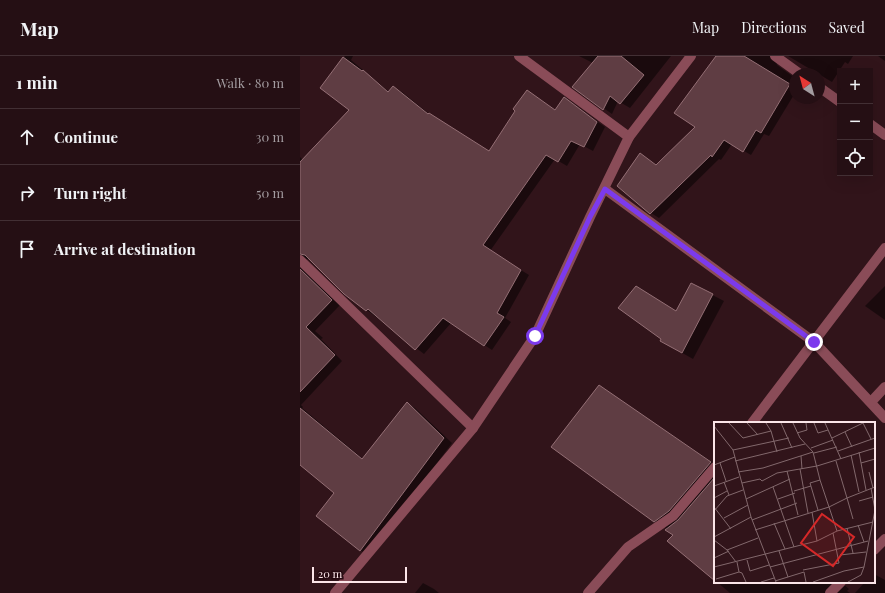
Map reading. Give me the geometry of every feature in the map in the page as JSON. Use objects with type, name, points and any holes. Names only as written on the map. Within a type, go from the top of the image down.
[{"type":"street","points":[[519,56],[629,137]]},
{"type":"street","points":[[336,593],[473,428],[535,336],[629,137],[691,56]]},
{"type":"street","points":[[775,56],[792,68]]},
{"type":"street","points":[[825,92],[837,100]]},
{"type":"street","points":[[873,126],[885,135]]},
{"type":"street","points":[[605,189],[814,342],[885,418]]},
{"type":"street","points":[[753,422],[885,248]]},
{"type":"street","points":[[300,260],[473,428]]},
{"type":"street","points":[[871,402],[885,387]]},
{"type":"street","points":[[588,593],[628,547],[673,516],[714,468]]},
{"type":"street","points":[[875,549],[885,539]]},
{"type":"street","points":[[830,593],[840,583]]},
{"type":"building","points":[[598,56],[621,56],[644,75],[620,104],[610,96],[603,110],[572,87]]},
{"type":"building","points":[[716,56],[744,56],[789,83],[761,133],[756,130],[743,152],[724,140],[712,157],[711,155],[650,214],[617,186],[640,153],[656,165],[695,127],[674,113]]},
{"type":"building","points":[[343,57],[362,71],[363,70],[388,92],[393,86],[428,114],[429,113],[489,151],[515,111],[513,109],[527,90],[555,110],[564,97],[597,122],[584,147],[571,141],[558,162],[546,155],[483,245],[521,270],[497,313],[504,317],[484,346],[443,318],[415,350],[368,309],[366,311],[344,294],[305,255],[300,254],[300,162],[349,110],[320,88]]},
{"type":"building","points":[[300,269],[332,300],[306,327],[335,355],[300,392]]},
{"type":"building","points":[[691,283],[713,294],[682,353],[660,341],[661,339],[618,308],[636,286],[676,311]]},
{"type":"building","points":[[599,385],[711,462],[669,511],[654,522],[551,447]]},
{"type":"building","points":[[407,402],[444,438],[360,551],[316,516],[334,493],[300,465],[300,408],[362,459]]},
{"type":"building","points":[[714,478],[714,580],[667,541],[673,535],[665,530],[678,520]]},
{"type":"route","points":[[535,336],[590,217],[605,189],[814,342]]}]
